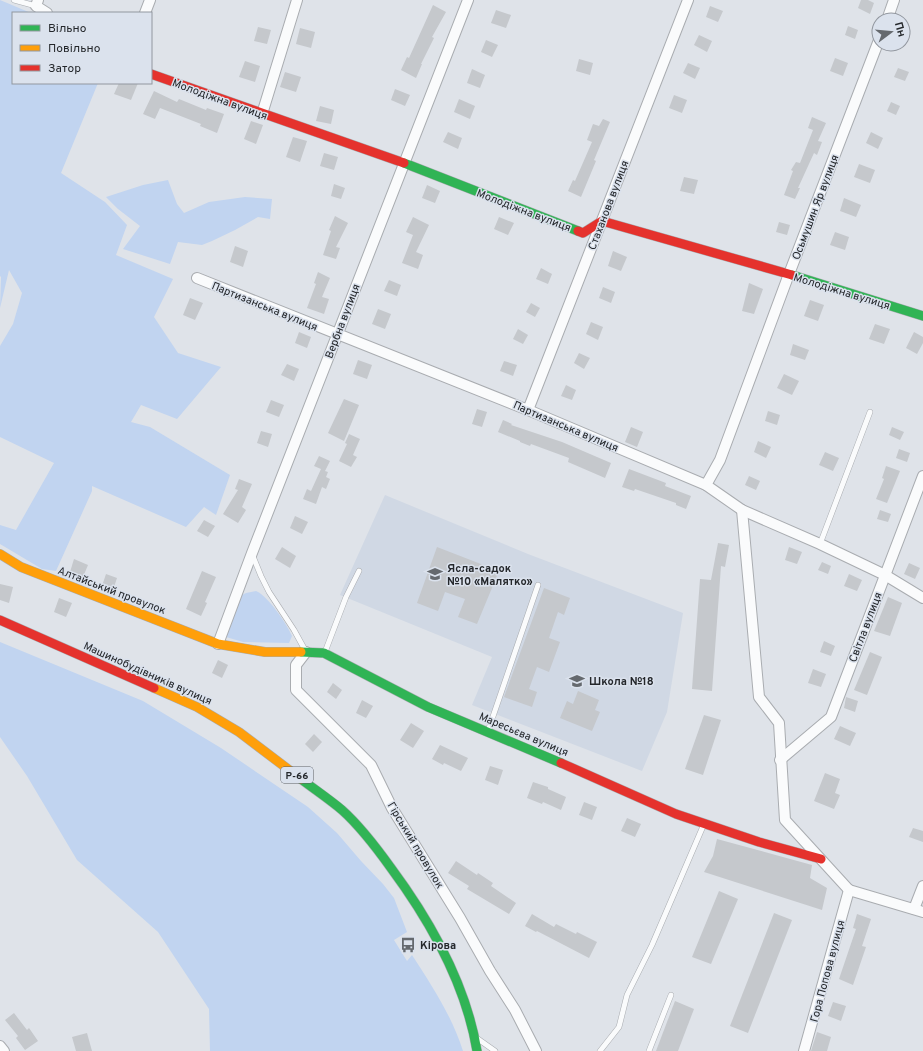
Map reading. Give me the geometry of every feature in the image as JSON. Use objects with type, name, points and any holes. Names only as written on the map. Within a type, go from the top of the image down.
[{"type":"street","points":[[145,12],[150,0]]},
{"type":"street","points":[[262,114],[297,0]]},
{"type":"street","name":"Вербна вулиця","points":[[218,644],[337,334],[468,0]]},
{"type":"street","name":"Стаханова вулиця","points":[[528,410],[688,0]]},
{"type":"street","points":[[890,12],[894,0]]},
{"type":"street","points":[[37,3],[46,12]]},
{"type":"street","name":"Осьмушин Яр вулиця","points":[[706,485],[720,460],[789,274],[874,52]]},
{"type":"street","name":"Молодіжна вулиця","points":[[152,74],[404,163],[583,233],[602,221],[789,274],[923,316]]},
{"type":"street","name":"Партизанська вулиця","points":[[197,278],[528,410],[706,485],[742,510],[820,544],[885,575],[923,598]]},
{"type":"street","name":"Світла вулиця","points":[[780,760],[831,717],[923,476]]},
{"type":"street","points":[[742,510],[759,697],[779,723],[780,760],[785,820],[849,890],[918,911],[923,886]]},
{"type":"street","name":"Алтайський провулок","points":[[0,554],[21,567],[218,644]]},
{"type":"street","name":"Машинобудівників вулиця","points":[[0,620],[197,707],[239,732],[342,810],[374,844],[418,905],[450,966],[465,1001],[475,1036],[477,1051]]},
{"type":"street","name":"Маресьєва вулиця","points":[[218,644],[265,652],[324,653],[428,708],[571,767],[676,814],[759,842],[821,860]]},
{"type":"street","name":"Гірський провулок","points":[[306,652],[296,665],[296,690],[371,765],[392,808],[515,1010],[536,1051]]},
{"type":"street","name":"Гора Попова вулиця","points":[[804,1051],[849,890]]},
{"type":"street","points":[[0,1046],[4,1051]]},
{"type":"lane","points":[[14,0],[37,3]]},
{"type":"lane","points":[[820,544],[870,412]]},
{"type":"lane","points":[[252,553],[269,592],[294,630],[306,652]]},
{"type":"lane","points":[[324,653],[346,597],[359,571]]},
{"type":"lane","points":[[487,732],[538,585]]},
{"type":"lane","points":[[600,1051],[619,1027],[627,995],[652,944],[705,824]]},
{"type":"lane","points":[[649,1051],[671,995]]},
{"type":"lane","points":[[475,1036],[495,1051]]},
{"type":"shaded area","points":[[0,0],[29,12],[12,12],[12,84],[98,84],[61,173],[105,202],[127,225],[116,255],[173,279],[154,317],[178,353],[221,367],[177,419],[141,405],[131,422],[150,427],[230,475],[216,515],[204,507],[186,527],[92,486],[92,491],[56,571],[42,569],[0,544],[0,525],[16,530],[54,463],[0,437],[0,346],[13,324],[22,293],[9,270],[0,308]]},
{"type":"shaded area","points":[[168,180],[177,204],[184,213],[209,202],[245,197],[272,199],[270,219],[258,217],[235,230],[202,245],[178,242],[170,264],[123,249],[140,226],[118,209],[106,197],[143,185]]},
{"type":"shaded area","name":"Школа №18","points":[[385,495],[528,554],[683,613],[667,712],[642,771],[472,705],[492,657],[340,595]]},
{"type":"shaded area","points":[[256,591],[272,604],[286,624],[292,636],[289,643],[243,642],[226,637],[240,596]]},
{"type":"shaded area","points":[[0,642],[143,701],[221,748],[308,807],[337,833],[394,898],[407,932],[394,940],[407,961],[412,955],[427,978],[447,1013],[463,1051],[210,1051],[209,1009],[158,932],[77,860],[27,776],[0,737]]},
{"type":"building","points":[[861,0],[868,0],[874,3],[870,14],[858,8]]},
{"type":"building","points":[[433,5],[446,12],[432,37],[434,38],[416,78],[401,70],[407,57],[409,58]]},
{"type":"building","points":[[710,6],[723,11],[718,22],[706,17]]},
{"type":"building","points":[[496,10],[511,15],[506,28],[491,23]]},
{"type":"building","points":[[848,26],[858,30],[855,39],[845,35]]},
{"type":"building","points":[[258,27],[271,30],[267,44],[254,41]]},
{"type":"building","points":[[300,28],[315,32],[311,48],[296,44]]},
{"type":"building","points":[[699,35],[712,41],[707,52],[694,45]]},
{"type":"building","points":[[486,40],[498,45],[492,57],[481,52]]},
{"type":"building","points":[[835,58],[848,63],[843,76],[830,71]]},
{"type":"building","points":[[579,59],[593,63],[590,75],[576,71]]},
{"type":"building","points":[[245,61],[260,66],[255,82],[239,77]]},
{"type":"building","points":[[688,63],[700,68],[695,79],[683,73]]},
{"type":"building","points":[[898,68],[909,72],[905,81],[894,77]]},
{"type":"building","points":[[472,69],[485,75],[480,88],[467,83]]},
{"type":"building","points":[[285,72],[301,77],[296,92],[280,87]]},
{"type":"building","points":[[119,84],[138,84],[131,100],[114,94]]},
{"type":"building","points":[[395,89],[410,95],[405,106],[391,100]]},
{"type":"building","points":[[154,91],[177,102],[179,99],[206,110],[207,108],[224,114],[217,133],[200,126],[201,124],[160,108],[155,119],[143,114]]},
{"type":"building","points":[[674,95],[687,100],[682,113],[669,108]]},
{"type":"building","points":[[459,99],[475,106],[470,119],[454,112]]},
{"type":"building","points":[[891,102],[900,106],[896,115],[887,111]]},
{"type":"building","points":[[320,106],[334,110],[331,124],[316,121]]},
{"type":"building","points":[[812,117],[826,123],[818,141],[822,142],[817,155],[814,153],[798,188],[800,188],[795,199],[784,195],[793,171],[791,170],[796,162],[800,163],[813,130],[808,128]]},
{"type":"building","points":[[603,119],[610,122],[594,160],[596,161],[581,197],[568,191],[573,180],[575,181],[592,142],[587,140],[593,124],[599,126]]},
{"type":"building","points":[[251,121],[263,125],[256,144],[244,139]]},
{"type":"building","points":[[448,132],[462,138],[458,149],[443,142]]},
{"type":"building","points":[[871,132],[883,138],[878,149],[866,143]]},
{"type":"building","points":[[293,137],[307,141],[300,162],[286,157]]},
{"type":"building","points":[[324,153],[338,157],[334,170],[320,166]]},
{"type":"building","points":[[859,164],[875,170],[870,183],[854,177]]},
{"type":"building","points":[[684,177],[698,180],[694,194],[680,191]]},
{"type":"building","points":[[334,184],[345,188],[341,199],[331,196]]},
{"type":"building","points":[[427,185],[440,191],[435,203],[422,198]]},
{"type":"building","points":[[844,198],[861,205],[856,217],[840,211]]},
{"type":"building","points":[[335,216],[348,223],[336,247],[340,248],[336,259],[323,255],[331,231],[329,230]]},
{"type":"building","points":[[413,217],[429,225],[416,252],[423,255],[418,269],[402,263],[413,235],[406,232]]},
{"type":"building","points":[[499,217],[514,223],[508,235],[494,229]]},
{"type":"building","points":[[779,222],[790,225],[787,235],[776,232]]},
{"type":"building","points":[[835,232],[849,237],[845,250],[830,245]]},
{"type":"building","points":[[235,246],[248,251],[243,267],[230,262]]},
{"type":"building","points":[[613,251],[627,257],[621,271],[608,266]]},
{"type":"building","points":[[541,268],[552,274],[548,284],[536,279]]},
{"type":"building","points":[[318,272],[330,278],[322,297],[329,299],[324,314],[307,308],[316,284],[314,283]]},
{"type":"building","points":[[389,280],[401,285],[397,296],[384,291]]},
{"type":"building","points":[[749,283],[763,289],[754,314],[742,311]]},
{"type":"building","points":[[603,287],[615,292],[611,303],[599,298]]},
{"type":"building","points":[[190,298],[203,303],[195,320],[183,315]]},
{"type":"building","points":[[810,300],[824,305],[818,321],[804,316]]},
{"type":"building","points":[[531,303],[540,308],[535,317],[526,312]]},
{"type":"building","points":[[378,309],[391,314],[385,329],[372,324]]},
{"type":"building","points":[[591,322],[603,327],[598,340],[586,334]]},
{"type":"building","points":[[875,324],[890,329],[884,344],[869,339]]},
{"type":"building","points":[[518,329],[528,335],[523,344],[513,339]]},
{"type":"building","points":[[299,332],[311,337],[307,348],[295,343]]},
{"type":"building","points":[[914,332],[923,337],[923,343],[917,354],[906,348]]},
{"type":"building","points":[[793,344],[809,350],[805,360],[790,355]]},
{"type":"building","points":[[579,353],[590,358],[584,369],[574,363]]},
{"type":"building","points":[[358,360],[372,365],[367,379],[353,374]]},
{"type":"building","points":[[504,361],[517,365],[513,376],[500,371]]},
{"type":"building","points":[[287,364],[299,369],[294,381],[281,375]]},
{"type":"building","points":[[784,374],[799,381],[792,395],[777,388]]},
{"type":"building","points":[[566,385],[576,390],[572,400],[561,396]]},
{"type":"building","points":[[344,399],[359,405],[344,441],[328,433]]},
{"type":"building","points":[[271,400],[284,405],[279,417],[266,412]]},
{"type":"building","points":[[477,409],[487,412],[482,427],[472,424]]},
{"type":"building","points":[[768,411],[780,415],[777,425],[765,421]]},
{"type":"building","points":[[503,420],[512,424],[511,425],[562,442],[611,463],[605,478],[568,462],[569,458],[531,444],[530,446],[498,432]]},
{"type":"building","points":[[631,427],[643,432],[637,447],[625,442]]},
{"type":"building","points":[[892,427],[904,432],[900,440],[889,435]]},
{"type":"building","points":[[261,431],[272,434],[268,447],[257,443]]},
{"type":"building","points":[[349,434],[360,439],[353,455],[357,457],[351,467],[339,461],[347,444],[345,443]]},
{"type":"building","points":[[758,441],[771,447],[766,458],[754,452]]},
{"type":"building","points":[[899,449],[910,453],[907,462],[896,458]]},
{"type":"building","points":[[825,452],[839,458],[833,471],[819,465]]},
{"type":"building","points":[[319,456],[330,461],[325,471],[328,472],[326,477],[330,479],[326,489],[322,487],[316,504],[303,499],[307,489],[311,491],[321,469],[314,466]]},
{"type":"building","points":[[886,466],[900,471],[887,503],[876,499],[884,479],[882,478]]},
{"type":"building","points":[[629,469],[666,483],[665,486],[691,496],[686,509],[676,505],[676,503],[635,489],[634,491],[622,487]]},
{"type":"building","points":[[749,476],[760,481],[756,490],[745,485]]},
{"type":"building","points":[[239,479],[252,484],[242,507],[246,510],[238,523],[223,514],[238,490],[235,489]]},
{"type":"building","points":[[880,510],[891,514],[888,522],[877,519]]},
{"type":"building","points":[[295,516],[308,522],[302,534],[290,528]]},
{"type":"building","points":[[204,520],[215,526],[208,537],[197,531]]},
{"type":"building","points":[[718,543],[729,545],[725,567],[721,566],[712,691],[692,689],[700,579],[711,580]]},
{"type":"building","points":[[282,547],[296,556],[290,568],[275,559]]},
{"type":"building","points":[[437,547],[499,571],[477,624],[458,617],[465,599],[445,592],[438,611],[417,603]]},
{"type":"building","points":[[789,547],[802,552],[797,564],[785,560]]},
{"type":"building","points":[[74,559],[88,565],[83,577],[70,572]]},
{"type":"building","points":[[822,562],[831,566],[828,574],[818,570]]},
{"type":"building","points":[[909,563],[920,568],[915,579],[904,574]]},
{"type":"building","points":[[202,571],[216,577],[205,602],[207,603],[201,616],[186,609]]},
{"type":"building","points":[[106,574],[117,578],[113,590],[102,586]]},
{"type":"building","points":[[849,574],[862,580],[857,591],[844,586]]},
{"type":"building","points":[[0,584],[13,587],[9,603],[0,600]]},
{"type":"building","points":[[544,588],[570,598],[564,615],[558,612],[549,638],[560,642],[549,672],[537,667],[529,689],[537,692],[532,707],[504,697]]},
{"type":"building","points":[[888,597],[902,603],[890,636],[874,631]]},
{"type":"building","points":[[59,598],[72,603],[66,617],[54,612]]},
{"type":"building","points":[[824,641],[835,646],[831,656],[820,652]]},
{"type":"building","points":[[870,652],[882,657],[867,695],[854,690]]},
{"type":"building","points":[[218,660],[228,665],[222,678],[212,673]]},
{"type":"building","points":[[813,669],[826,674],[821,687],[808,683]]},
{"type":"building","points":[[333,683],[342,690],[336,699],[327,692]]},
{"type":"building","points":[[578,691],[599,700],[595,710],[600,712],[592,731],[560,718],[567,701],[573,704]]},
{"type":"building","points":[[846,697],[858,701],[855,712],[844,708]]},
{"type":"building","points":[[362,700],[373,706],[366,718],[356,713]]},
{"type":"building","points":[[704,715],[721,720],[703,775],[685,769]]},
{"type":"building","points":[[411,723],[424,731],[413,748],[400,740]]},
{"type":"building","points":[[840,726],[856,733],[850,746],[834,739]]},
{"type":"building","points":[[314,734],[322,742],[313,752],[305,744]]},
{"type":"building","points":[[440,745],[468,758],[461,771],[444,763],[443,765],[432,759]]},
{"type":"building","points":[[490,766],[503,770],[498,785],[485,780]]},
{"type":"building","points":[[825,773],[840,779],[835,793],[840,795],[834,809],[814,801]]},
{"type":"building","points":[[533,782],[548,787],[548,789],[566,797],[561,810],[543,802],[542,804],[527,798]]},
{"type":"building","points":[[584,802],[597,807],[592,820],[579,815]]},
{"type":"building","points":[[627,818],[641,824],[635,837],[621,831]]},
{"type":"building","points":[[913,828],[923,831],[923,842],[909,837]]},
{"type":"building","points":[[717,839],[812,865],[810,878],[827,888],[822,910],[704,872],[713,856]]},
{"type":"building","points":[[456,861],[477,875],[478,873],[493,883],[491,886],[516,903],[509,914],[467,889],[469,886],[448,873]]},
{"type":"building","points":[[719,891],[738,899],[711,964],[692,957]]},
{"type":"building","points":[[774,913],[792,920],[748,1033],[730,1026]]},
{"type":"building","points":[[532,914],[554,927],[556,924],[597,942],[589,958],[525,926]]},
{"type":"building","points":[[857,914],[871,919],[862,946],[866,947],[853,985],[839,979],[856,929],[853,928]]},
{"type":"building","points":[[675,1001],[694,1009],[678,1051],[656,1051]]},
{"type":"building","points":[[833,1002],[846,1006],[841,1021],[828,1016]]},
{"type":"building","points":[[14,1013],[27,1030],[29,1028],[38,1041],[25,1050],[16,1038],[18,1036],[5,1020]]},
{"type":"building","points":[[817,1032],[831,1037],[827,1051],[811,1051]]},
{"type":"building","points":[[87,1033],[92,1051],[76,1051],[72,1037]]},
{"type":"traffic: fast","points":[[404,163],[578,231]]},
{"type":"traffic: fast","points":[[792,275],[923,316]]},
{"type":"traffic: fast","points":[[301,652],[324,653],[428,707],[561,763]]},
{"type":"traffic: fast","points":[[301,779],[337,806],[356,823],[380,852],[420,910],[456,978],[472,1026],[477,1051]]},
{"type":"traffic: slow","points":[[0,554],[21,567],[218,644],[265,652],[301,652]]},
{"type":"traffic: slow","points":[[154,688],[197,707],[239,732],[301,779]]},
{"type":"traffic: jam","points":[[152,74],[404,163]]},
{"type":"traffic: jam","points":[[578,231],[583,233],[602,221],[792,275]]},
{"type":"traffic: jam","points":[[0,620],[154,688]]},
{"type":"traffic: jam","points":[[561,763],[676,814],[759,842],[821,859]]},
{"type":"place","name":"Ясла-садок №10 «Малятко»","points":[[435,574]]},
{"type":"place","name":"Школа №18","points":[[577,681]]},
{"type":"place","name":"Кірова","points":[[408,945]]}]
